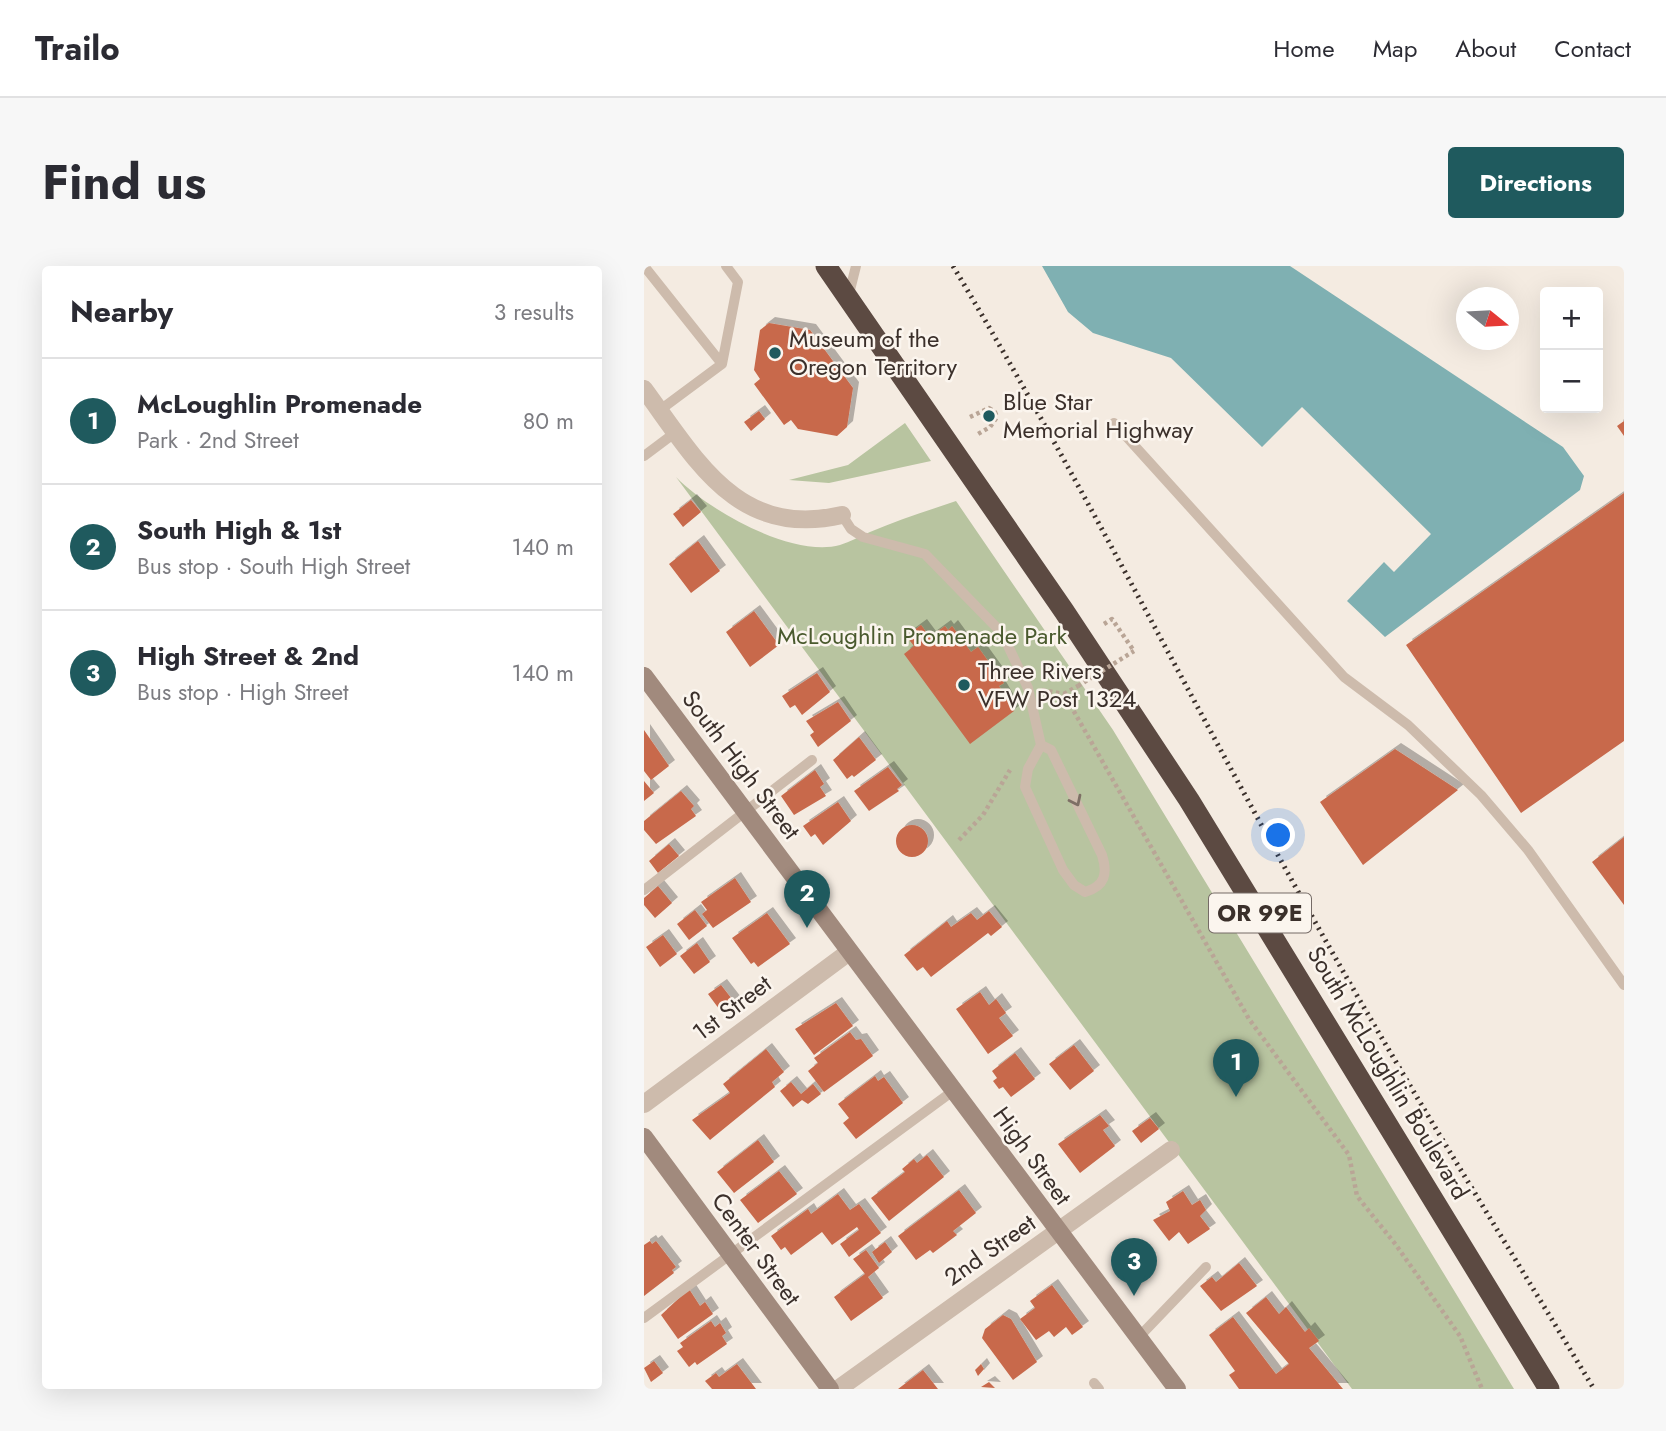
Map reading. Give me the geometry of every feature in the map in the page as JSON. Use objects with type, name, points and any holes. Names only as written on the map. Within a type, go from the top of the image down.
[{"type":"highway","name":"South McLoughlin Boulevard","points":[[826,266],[1065,611],[1210,832],[1549,1389]]},
{"type":"street","points":[[644,389],[716,482],[743,504],[762,513],[797,521],[842,515]]},
{"type":"street","name":"South High Street","points":[[644,676],[849,952]]},
{"type":"street","name":"High Street","points":[[849,952],[1177,1389]]},
{"type":"street","name":"1st Street","points":[[644,1104],[849,952]]},
{"type":"street","name":"Center Street","points":[[644,1137],[830,1389]]},
{"type":"street","name":"2nd Street","points":[[838,1389],[1171,1150]]},
{"type":"lane","points":[[660,411],[722,364],[737,282],[726,266]]},
{"type":"lane","points":[[848,298],[856,266]]},
{"type":"lane","points":[[644,267],[722,364]]},
{"type":"lane","points":[[1114,423],[1344,677],[1408,725],[1481,795],[1528,850],[1624,985]]},
{"type":"lane","points":[[644,456],[676,432]]},
{"type":"lane","points":[[842,515],[851,528],[863,537],[925,554],[938,564],[964,597],[1002,633],[1028,688],[1041,745],[1028,769],[1025,787],[1063,870],[1074,885],[1085,892],[1104,881],[1107,870],[1051,750],[1041,745]]},
{"type":"lane","points":[[644,890],[747,813],[812,760]]},
{"type":"lane","points":[[644,1318],[953,1091]]},
{"type":"lane","points":[[1138,1338],[1206,1267]]},
{"type":"path","points":[[970,417],[989,408],[995,412],[997,417],[994,424],[978,434]]},
{"type":"path","points":[[1028,688],[1065,694],[1133,651],[1112,619],[1104,624]]},
{"type":"path","points":[[1065,694],[1249,1018],[1349,1155],[1357,1196],[1396,1244],[1460,1336],[1482,1389]]},
{"type":"path","points":[[960,840],[983,815],[1011,769]]},
{"type":"green space","points":[[905,423],[931,461],[829,483],[789,480],[848,465]]},
{"type":"green space","name":"McLoughlin Promenade Park","points":[[676,477],[708,503],[752,528],[775,538],[820,547],[844,544],[956,501],[1113,730],[1514,1389],[1352,1389]]},
{"type":"water","points":[[1042,266],[1290,266],[1563,447],[1584,476],[1580,490],[1385,637],[1347,601],[1384,562],[1394,572],[1431,534],[1302,407],[1262,447],[1171,358],[1093,333],[1068,312]]},
{"type":"building","points":[[769,323],[810,330],[853,388],[847,427],[837,436],[798,429],[791,420],[784,425],[754,384],[760,379],[754,370],[760,330]]},
{"type":"building","points":[[759,411],[765,419],[751,431],[744,422]]},
{"type":"building","points":[[1624,421],[1624,436],[1617,426]]},
{"type":"building","points":[[1624,493],[1624,741],[1521,813],[1406,645]]},
{"type":"building","points":[[691,500],[701,512],[683,527],[673,514]]},
{"type":"building","points":[[698,541],[720,571],[691,593],[669,564]]},
{"type":"building","points":[[754,611],[779,645],[750,667],[726,632]]},
{"type":"building","name":"Three Rivers VFW Post 1324","points":[[921,625],[930,637],[945,626],[948,630],[952,626],[971,652],[978,647],[1004,683],[999,686],[1014,711],[970,744],[904,654],[914,646],[906,636]]},
{"type":"building","points":[[817,673],[830,692],[802,715],[795,705],[790,708],[782,696]]},
{"type":"building","points":[[838,702],[851,721],[818,747],[810,735],[814,732],[806,721]]},
{"type":"building","points":[[644,730],[669,766],[651,780],[644,771]]},
{"type":"building","points":[[859,737],[876,760],[854,777],[852,775],[847,779],[833,760]]},
{"type":"building","points":[[1395,749],[1458,790],[1363,865],[1320,802]]},
{"type":"building","points":[[888,767],[902,785],[897,789],[899,791],[869,811],[854,791]]},
{"type":"building","points":[[815,770],[824,784],[820,787],[826,796],[794,815],[781,796]]},
{"type":"building","points":[[644,781],[654,793],[644,801]]},
{"type":"building","points":[[681,791],[694,806],[691,809],[696,816],[656,844],[644,830],[644,821]]},
{"type":"building","points":[[838,802],[851,821],[823,845],[815,834],[811,837],[803,826]]},
{"type":"building","points":[[912,825],[923,830],[928,841],[923,852],[912,857],[901,852],[896,841],[901,830]]},
{"type":"building","points":[[1624,837],[1624,905],[1592,862]]},
{"type":"building","points":[[669,844],[679,856],[658,873],[649,861]]},
{"type":"building","points":[[735,878],[751,902],[713,928],[702,914],[707,910],[701,902]]},
{"type":"building","points":[[658,886],[672,903],[655,918],[644,905],[644,898]]},
{"type":"building","points":[[695,910],[707,926],[689,940],[677,924]]},
{"type":"building","points":[[989,911],[1002,927],[991,936],[988,933],[931,977],[923,967],[917,971],[904,955],[947,921],[951,927],[971,913],[977,920]]},
{"type":"building","points":[[767,913],[790,944],[758,967],[754,962],[751,964],[732,938]]},
{"type":"building","points":[[663,935],[677,954],[660,967],[646,947]]},
{"type":"building","points":[[697,943],[710,962],[694,974],[680,956]]},
{"type":"building","points":[[721,985],[735,1003],[722,1013],[708,994]]},
{"type":"building","points":[[980,992],[989,1005],[996,999],[1006,1013],[999,1018],[1013,1036],[988,1054],[956,1009]]},
{"type":"building","points":[[836,1003],[853,1026],[814,1055],[795,1029]]},
{"type":"building","points":[[850,1032],[856,1040],[861,1039],[873,1056],[824,1092],[808,1071],[818,1063],[814,1058]]},
{"type":"building","points":[[1074,1045],[1094,1071],[1070,1090],[1049,1064]]},
{"type":"building","points":[[766,1049],[784,1072],[772,1082],[775,1087],[710,1140],[692,1120],[730,1093],[723,1084]]},
{"type":"building","points":[[1015,1053],[1035,1079],[1011,1097],[1003,1087],[999,1089],[993,1081],[997,1078],[992,1071]]},
{"type":"building","points":[[875,1076],[878,1081],[884,1077],[903,1103],[856,1139],[843,1123],[849,1118],[838,1104]]},
{"type":"building","points":[[791,1082],[801,1094],[813,1084],[821,1094],[808,1104],[802,1100],[793,1107],[780,1091]]},
{"type":"building","points":[[1100,1115],[1109,1126],[1103,1130],[1115,1146],[1080,1173],[1058,1144]]},
{"type":"building","points":[[1150,1118],[1159,1129],[1141,1143],[1132,1131]]},
{"type":"building","points":[[758,1140],[774,1162],[734,1193],[717,1172]]},
{"type":"building","points":[[927,1155],[944,1177],[889,1221],[871,1198],[905,1172],[902,1169],[914,1159],[917,1163]]},
{"type":"building","points":[[779,1171],[797,1194],[758,1223],[740,1200]]},
{"type":"building","points":[[959,1190],[976,1213],[953,1231],[957,1235],[933,1253],[930,1250],[916,1260],[898,1236]]},
{"type":"building","points":[[1183,1191],[1192,1205],[1200,1200],[1206,1210],[1200,1216],[1210,1229],[1188,1244],[1179,1232],[1169,1241],[1153,1220],[1170,1211],[1166,1202]]},
{"type":"building","points":[[838,1194],[850,1210],[859,1204],[881,1233],[849,1257],[840,1244],[859,1230],[857,1227],[832,1245],[822,1232],[791,1255],[785,1247],[781,1250],[771,1236],[808,1209],[811,1214]]},
{"type":"building","points":[[650,1241],[652,1244],[656,1241],[676,1267],[672,1270],[674,1273],[644,1296],[644,1245]]},
{"type":"building","points":[[885,1242],[892,1252],[879,1263],[872,1252]]},
{"type":"building","points":[[866,1250],[879,1268],[868,1277],[883,1298],[851,1321],[834,1297],[865,1274],[853,1259]]},
{"type":"building","points":[[1239,1263],[1257,1286],[1221,1311],[1200,1286],[1212,1277],[1216,1282]]},
{"type":"building","points":[[1052,1285],[1083,1327],[1072,1335],[1066,1327],[1054,1337],[1049,1331],[1036,1340],[1020,1319],[1035,1308],[1030,1301]]},
{"type":"building","points":[[689,1289],[700,1306],[705,1302],[713,1314],[678,1339],[661,1315]]},
{"type":"building","points":[[1266,1297],[1279,1314],[1286,1307],[1305,1332],[1309,1328],[1319,1341],[1309,1348],[1343,1389],[1239,1389],[1229,1375],[1235,1371],[1209,1335],[1233,1317],[1276,1374],[1289,1364],[1246,1313]]},
{"type":"building","points":[[1003,1315],[1011,1319],[1037,1362],[1013,1380],[982,1338],[985,1329]]},
{"type":"building","points":[[711,1321],[715,1327],[720,1323],[726,1333],[722,1336],[727,1344],[697,1365],[695,1362],[689,1367],[677,1351],[683,1347],[680,1343]]},
{"type":"building","points":[[654,1361],[663,1373],[651,1382],[644,1368]]},
{"type":"building","points":[[737,1364],[756,1389],[712,1389],[705,1381],[716,1373],[719,1377]]},
{"type":"building","points":[[981,1364],[984,1369],[978,1376],[975,1370]]},
{"type":"building","points":[[923,1370],[938,1389],[898,1389]]},
{"type":"building","points":[[989,1382],[995,1388],[981,1387]]},
{"type":"railway","points":[[953,266],[1046,428],[1348,979],[1594,1389]]},
{"type":"place","name":"Museum of the Oregon Territory","points":[[775,353]]},
{"type":"place","name":"Blue Star Memorial Highway","points":[[989,416]]},
{"type":"place","name":"Three Rivers VFW Post 1324","points":[[964,685]]},
{"type":"place","name":"South High & 1st","points":[[807,928]]},
{"type":"place","name":"McLoughlin Promenade","points":[[1236,1097]]},
{"type":"place","name":"High Street & 2nd","points":[[1134,1296]]}]
